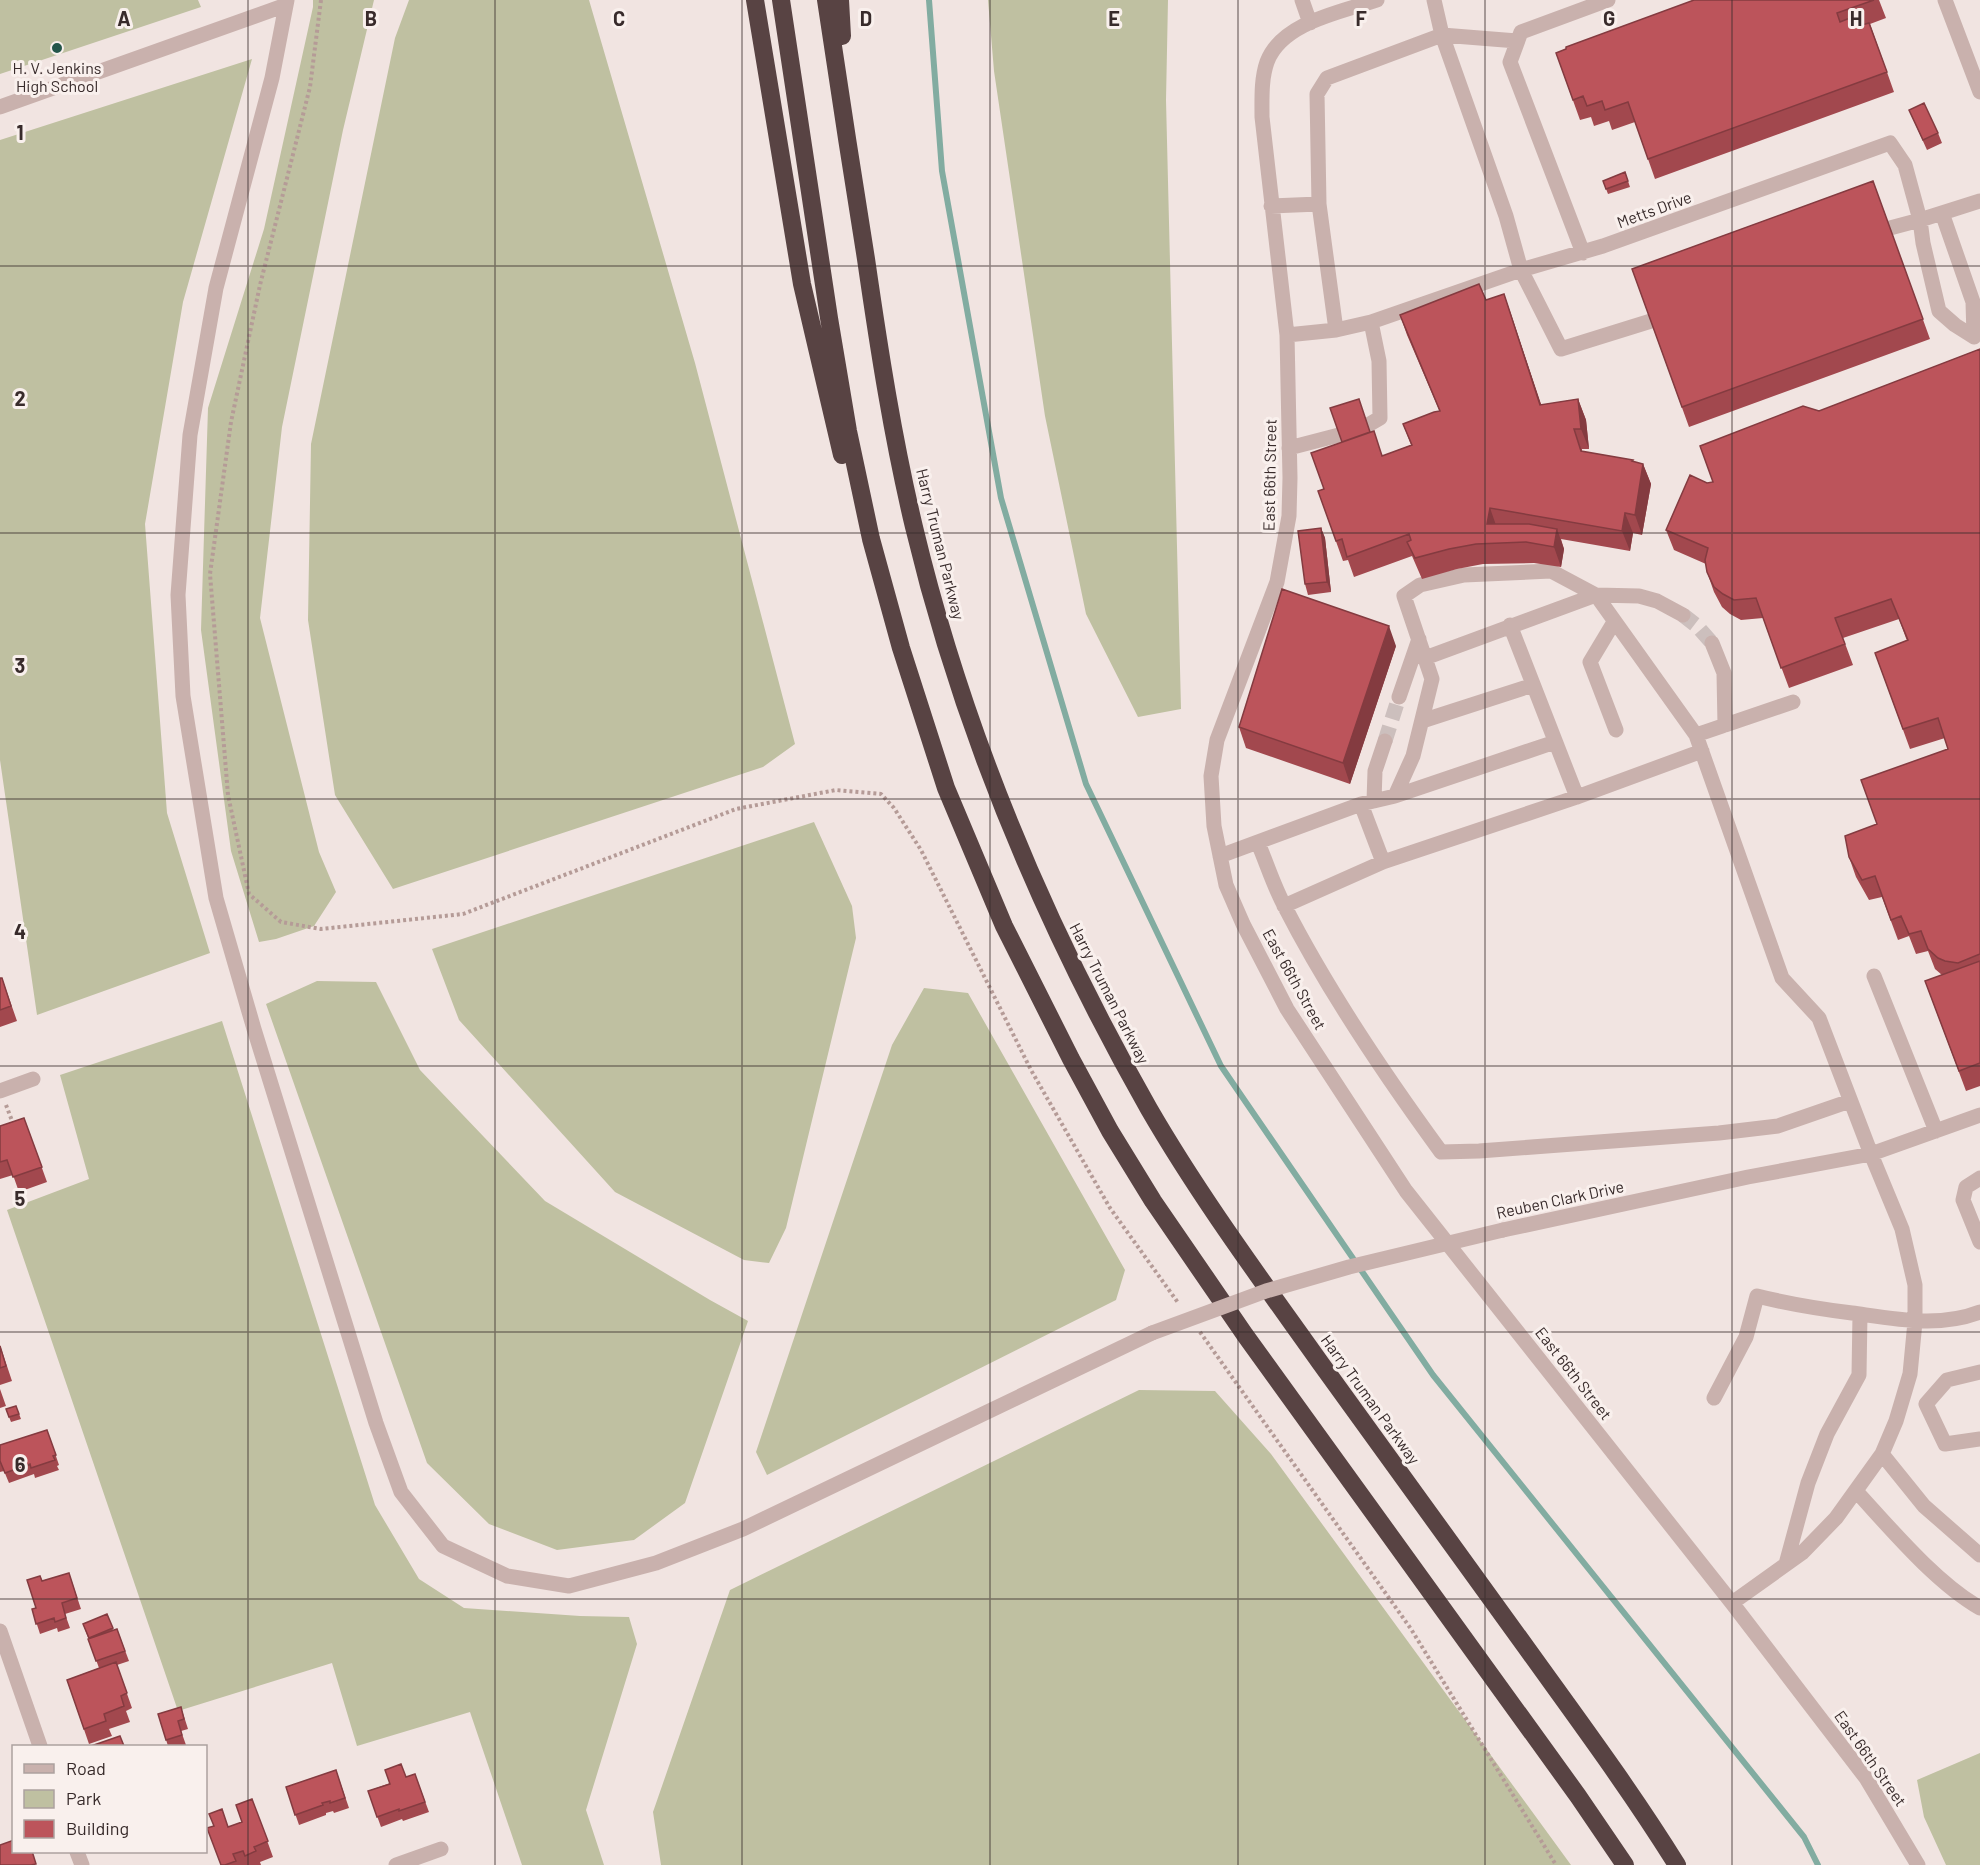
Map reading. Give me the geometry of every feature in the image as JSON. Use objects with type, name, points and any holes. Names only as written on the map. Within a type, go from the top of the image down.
[{"type":"highway","points":[[755,0],[805,296],[836,435],[946,788],[1004,926],[1071,1059],[1116,1141],[1153,1201],[1200,1271],[1578,1796],[1624,1865]]},
{"type":"highway","points":[[781,0],[848,431],[871,539],[901,648]]},
{"type":"highway","name":"Harry Truman Parkway","points":[[826,0],[890,411],[915,528],[943,635],[988,772],[1045,907],[1110,1038],[1191,1178],[1275,1300],[1614,1770],[1677,1865]]},
{"type":"highway","points":[[840,0],[848,146]]},
{"type":"street","points":[[1302,0],[1310,23]]},
{"type":"street","name":"East 66th Street","points":[[1377,0],[1310,23],[1286,36],[1275,47],[1267,62],[1262,88],[1262,117],[1271,206],[1287,335],[1289,516],[1279,573],[1217,740],[1211,776],[1214,826],[1226,885],[1243,924],[1287,1009],[1406,1191],[1732,1602],[1866,1778],[1918,1865]]},
{"type":"street","points":[[1434,0],[1442,35],[1506,216],[1521,270],[1561,349],[1651,321]]},
{"type":"street","points":[[1583,253],[1510,62],[1521,32],[1608,0]]},
{"type":"street","points":[[1945,0],[1980,92]]},
{"type":"street","points":[[0,107],[287,2]]},
{"type":"street","name":"Reuben Clark Drive","points":[[287,2],[272,78],[216,288],[190,435],[178,595],[183,696],[216,898],[358,1367],[400,1492],[443,1546],[507,1576],[568,1586],[656,1563],[742,1529],[1152,1334],[1266,1291],[1349,1267],[1503,1230],[1748,1177],[1871,1154],[1980,1115]]},
{"type":"street","points":[[1336,330],[1319,204],[1317,94],[1327,78],[1442,35],[1517,41]]},
{"type":"street","name":"Metts Drive","points":[[1287,335],[1336,330],[1371,322],[1521,270],[1583,253],[1890,143],[1905,165],[1920,220]]},
{"type":"street","points":[[1890,228],[1980,201]]},
{"type":"street","points":[[1271,206],[1319,204]]},
{"type":"street","points":[[1920,220],[1939,311],[1955,326],[1974,337],[1973,302],[1942,213]]},
{"type":"street","points":[[1368,425],[1380,418],[1379,361],[1371,322]]},
{"type":"street","points":[[1289,448],[1339,435]]},
{"type":"street","points":[[1395,796],[1413,756],[1432,679],[1404,596],[1420,585],[1464,575],[1551,571],[1596,595],[1696,735],[1782,978],[1819,1018],[1902,1229],[1915,1285],[1915,1322],[1910,1374],[1896,1420],[1882,1454],[1836,1518],[1802,1553],[1732,1602]]},
{"type":"street","points":[[1425,658],[1596,595],[1639,596],[1656,601],[1683,615]]},
{"type":"street","points":[[1614,622],[1590,662],[1616,730]]},
{"type":"street","points":[[1510,625],[1577,797]]},
{"type":"street","points":[[1399,697],[1419,639]]},
{"type":"street","points":[[1712,643],[1724,673],[1725,725]]},
{"type":"street","points":[[1422,721],[1533,685]]},
{"type":"street","points":[[1696,735],[1793,702]]},
{"type":"street","points":[[1383,862],[1367,802],[1385,741]]},
{"type":"street","points":[[1220,856],[1367,802],[1395,796],[1555,742]]},
{"type":"street","points":[[1284,906],[1383,862],[1577,797],[1701,751]]},
{"type":"street","points":[[1258,843],[1284,906],[1368,1046],[1441,1152],[1661,1137],[1778,1126],[1850,1101]]},
{"type":"street","points":[[1874,976],[1936,1131]]},
{"type":"street","points":[[0,1091],[33,1079]]},
{"type":"street","points":[[1980,1178],[1966,1187],[1963,1200],[1980,1242]]},
{"type":"street","points":[[1714,1398],[1746,1337],[1757,1296],[1788,1304],[1915,1322],[1963,1319],[1980,1312]]},
{"type":"street","points":[[1786,1564],[1812,1473],[1827,1434],[1859,1375],[1860,1314]]},
{"type":"street","points":[[1980,1372],[1947,1380],[1926,1404],[1945,1444],[1980,1439]]},
{"type":"street","points":[[1882,1454],[1924,1506],[1980,1555]]},
{"type":"street","points":[[1856,1491],[1911,1551],[1966,1600],[1980,1608]]},
{"type":"street","points":[[0,1631],[40,1745]]},
{"type":"street","points":[[396,1865],[441,1849]]},
{"type":"path","points":[[321,0],[310,87],[260,285],[231,422],[210,574],[228,795],[249,894],[281,922],[321,929],[463,914],[736,809],[836,790],[880,794],[894,808],[921,850],[1031,1070],[1110,1208],[1184,1311]]},
{"type":"path","points":[[0,1091],[15,1128]]},
{"type":"path","points":[[1198,1330],[1411,1629],[1556,1865]]},
{"type":"green space","name":"H. V. Jenkins High School","points":[[0,0],[198,0],[201,7],[0,74]]},
{"type":"green space","points":[[313,0],[374,0],[343,130],[282,427],[260,618],[319,852],[336,892],[314,926],[276,939],[259,942],[231,851],[201,630],[208,408],[264,229]]},
{"type":"green space","points":[[409,0],[589,0],[695,363],[795,744],[763,767],[393,889],[335,795],[308,620],[311,444],[395,38]]},
{"type":"green space","points":[[988,0],[1168,0],[1166,100],[1181,709],[1138,717],[1086,614],[1045,416],[994,71]]},
{"type":"green space","points":[[252,59],[183,302],[145,524],[167,813],[210,953],[37,1015],[0,760],[0,140]]},
{"type":"green space","points":[[814,822],[852,906],[856,938],[786,1228],[769,1263],[744,1260],[615,1192],[459,1020],[432,949]]},
{"type":"green space","points":[[317,981],[376,982],[420,1070],[545,1201],[748,1321],[685,1503],[634,1540],[557,1550],[489,1524],[427,1463],[266,1004]]},
{"type":"green space","points":[[924,988],[968,993],[1125,1270],[1116,1300],[767,1475],[756,1452],[892,1045]]},
{"type":"green space","points":[[222,1021],[375,1505],[419,1579],[464,1608],[629,1617],[637,1644],[586,1810],[604,1865],[522,1865],[470,1712],[357,1746],[332,1663],[178,1711],[7,1210],[89,1179],[60,1075]]},
{"type":"green space","points":[[1139,1390],[1215,1391],[1271,1454],[1571,1865],[661,1865],[653,1812],[730,1590]]},
{"type":"green space","points":[[1980,1753],[1980,1865],[1946,1865],[1924,1817],[1917,1780]]},
{"type":"building","points":[[1694,0],[1874,0],[1837,13],[1840,22],[1855,16],[1858,26],[1869,23],[1887,72],[1648,159],[1628,102],[1605,110],[1602,101],[1587,106],[1583,96],[1573,100],[1556,53],[1566,47]]},
{"type":"building","points":[[1924,103],[1938,133],[1923,140],[1909,110]]},
{"type":"building","points":[[1625,172],[1628,181],[1606,189],[1603,181]]},
{"type":"building","points":[[1873,181],[1923,319],[1682,407],[1632,269]]},
{"type":"building","points":[[1479,284],[1486,300],[1504,294],[1540,405],[1578,399],[1581,429],[1574,429],[1581,451],[1633,460],[1643,464],[1635,515],[1625,513],[1622,531],[1490,508],[1487,524],[1529,524],[1557,529],[1554,547],[1526,542],[1476,544],[1415,558],[1407,542],[1411,540],[1409,534],[1347,557],[1342,539],[1336,541],[1318,491],[1324,489],[1311,453],[1374,431],[1382,456],[1412,445],[1403,424],[1440,411],[1400,315]]},
{"type":"building","points":[[1980,349],[1980,954],[1958,963],[1938,958],[1928,949],[1921,931],[1909,934],[1901,916],[1891,920],[1875,876],[1862,880],[1849,857],[1845,836],[1877,824],[1861,780],[1948,749],[1938,718],[1903,729],[1875,653],[1908,640],[1891,599],[1835,618],[1845,644],[1781,668],[1756,598],[1734,600],[1723,594],[1714,587],[1707,572],[1705,560],[1708,548],[1666,530],[1690,475],[1707,483],[1713,482],[1700,446],[1803,406],[1819,411]]},
{"type":"building","points":[[1359,399],[1370,432],[1342,442],[1330,408]]},
{"type":"building","points":[[1321,528],[1327,582],[1305,584],[1298,531]]},
{"type":"building","points":[[1282,589],[1389,626],[1343,763],[1239,727]]},
{"type":"building","points":[[1980,961],[1980,1063],[1959,1071],[1925,981]]},
{"type":"building","points":[[0,978],[2,978],[11,1006],[0,1010]]},
{"type":"building","points":[[24,1118],[42,1167],[13,1177],[7,1160],[0,1162],[0,1126]]},
{"type":"building","points":[[0,1346],[6,1366],[0,1368]]},
{"type":"building","points":[[16,1406],[19,1414],[9,1417],[6,1409]]},
{"type":"building","points":[[47,1430],[56,1455],[53,1456],[55,1460],[31,1468],[30,1464],[5,1473],[0,1461],[0,1445]]},
{"type":"building","points":[[69,1573],[77,1598],[62,1603],[66,1618],[55,1622],[54,1618],[36,1624],[32,1609],[36,1608],[27,1580],[40,1576],[42,1581]]},
{"type":"building","points":[[107,1614],[113,1628],[89,1638],[83,1624]]},
{"type":"building","points":[[117,1629],[125,1651],[96,1661],[88,1639]]},
{"type":"building","points":[[116,1662],[127,1693],[121,1696],[124,1706],[104,1714],[106,1721],[84,1729],[67,1680]]},
{"type":"building","points":[[181,1707],[184,1719],[178,1721],[182,1735],[166,1740],[158,1714]]},
{"type":"building","points":[[120,1736],[124,1745],[94,1745]]},
{"type":"building","points":[[401,1764],[406,1777],[415,1774],[425,1802],[377,1817],[368,1791],[390,1784],[385,1770]]},
{"type":"building","points":[[336,1770],[345,1798],[322,1803],[323,1805],[295,1815],[286,1787]]},
{"type":"building","points":[[252,1799],[268,1841],[254,1847],[256,1851],[245,1856],[243,1851],[233,1854],[236,1861],[221,1865],[207,1828],[214,1826],[209,1814],[222,1809],[228,1827],[242,1822],[236,1805]]},
{"type":"building","points":[[12,1841],[12,1853],[33,1853],[36,1864],[0,1865],[0,1845]]},
{"type":"waterway","points":[[929,0],[942,171],[1001,498],[1086,784],[1221,1066],[1433,1375],[1804,1837],[1818,1865]]},
{"type":"tunnel","points":[[1683,615],[1697,626],[1712,643]]},
{"type":"tunnel","points":[[1385,741],[1399,697]]},
{"type":"place","name":"H. V. Jenkins High School","points":[[57,48]]}]
